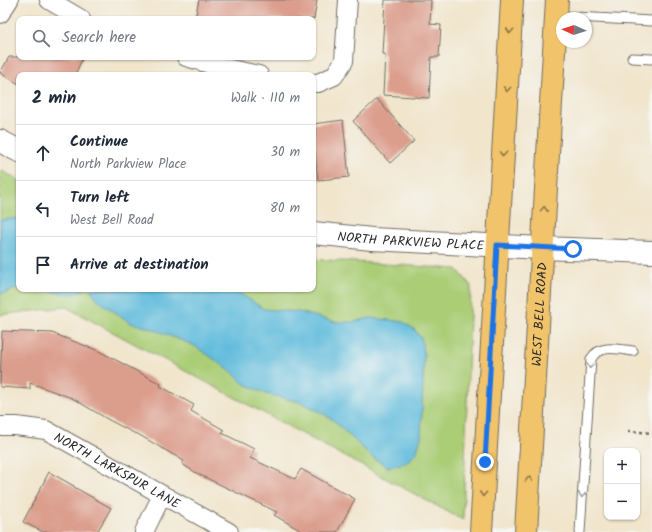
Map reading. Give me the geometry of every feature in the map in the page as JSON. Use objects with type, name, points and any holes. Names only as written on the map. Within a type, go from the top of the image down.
[{"type":"main road","points":[[481,532],[512,0]]},
{"type":"main road","name":"WEST BELL ROAD","points":[[526,532],[557,8]]},
{"type":"street","points":[[0,14],[9,0]]},
{"type":"street","points":[[49,0],[76,16]]},
{"type":"street","points":[[316,83],[334,76],[344,61],[348,0]]},
{"type":"street","points":[[193,60],[215,70],[233,72]]},
{"type":"street","points":[[0,141],[16,149]]},
{"type":"street","name":"NORTH PARKVIEW PLACE","points":[[316,233],[372,239],[652,252]]},
{"type":"street","name":"NORTH LARKSPUR LANE","points":[[0,426],[16,426],[46,430],[229,532]]},
{"type":"street","points":[[144,532],[162,495]]},
{"type":"lane","points":[[557,8],[652,21]]},
{"type":"lane","points":[[632,58],[652,59]]},
{"type":"lane","points":[[580,532],[591,359],[596,352],[601,349],[609,348],[633,351]]},
{"type":"path","points":[[628,431],[652,433]]},
{"type":"green space","points":[[0,170],[16,178],[16,292],[316,292],[316,259],[457,269],[471,286],[463,520],[66,307],[0,315]]},
{"type":"water","points":[[16,218],[16,289],[0,294],[0,220]]},
{"type":"water","points":[[56,292],[80,292],[70,294]]},
{"type":"water","points":[[92,292],[238,292],[264,309],[299,312],[336,322],[353,322],[370,318],[403,322],[414,329],[421,338],[424,354],[421,438],[416,454],[405,463],[388,467],[372,457],[333,420],[319,411],[300,402],[266,394],[243,383],[230,370],[193,345],[150,328],[131,323],[99,301]]},
{"type":"building","points":[[199,0],[317,0],[314,16],[196,16]]},
{"type":"building","points":[[385,0],[431,0],[430,24],[441,25],[439,57],[431,57],[429,98],[383,95],[385,54],[382,54]]},
{"type":"building","points":[[9,57],[16,57],[16,60],[82,60],[76,72],[16,72],[16,82],[0,73]]},
{"type":"building","points":[[377,99],[414,141],[390,163],[353,121]]},
{"type":"building","points":[[343,120],[349,177],[318,180],[316,162],[316,124]]},
{"type":"building","points":[[2,331],[52,333],[99,351],[161,384],[160,386],[194,405],[191,411],[224,430],[222,433],[254,449],[250,458],[295,479],[301,469],[355,499],[337,532],[303,532],[274,515],[277,512],[198,474],[182,464],[184,461],[72,398],[30,383],[30,389],[0,387]]},
{"type":"building","points":[[49,472],[111,508],[97,532],[43,532],[23,522]]},
{"type":"route","points":[[485,462],[497,245],[573,249]]}]
